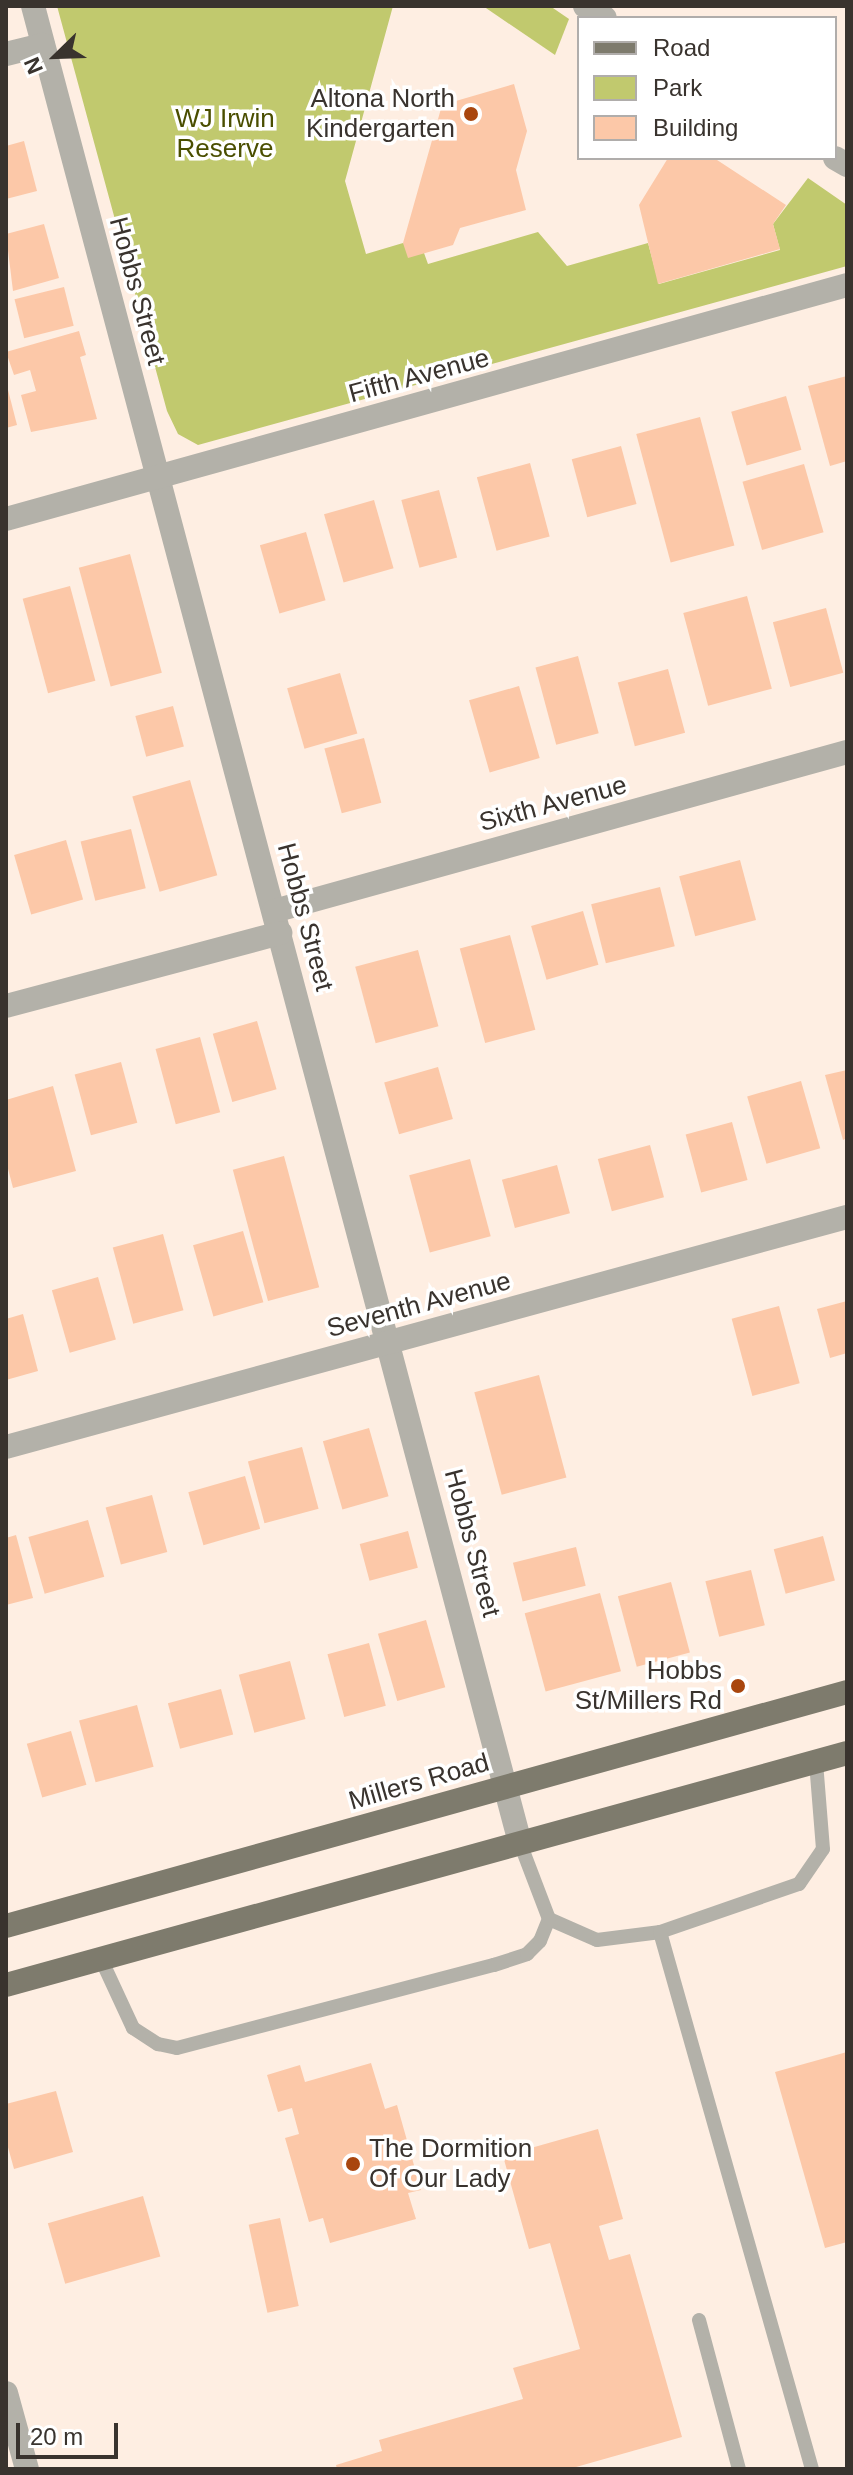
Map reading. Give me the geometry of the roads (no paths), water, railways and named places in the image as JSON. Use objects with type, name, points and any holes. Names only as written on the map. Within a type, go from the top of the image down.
[{"type":"main road","name":"Millers Road","points":[[6,1926],[847,1692]]},
{"type":"main road","points":[[6,1985],[847,1753]]},
{"type":"street","name":"Hobbs Street","points":[[33,6],[390,1342],[520,1843]]},
{"type":"street","points":[[6,54],[43,45]]},
{"type":"street","name":"Fifth Avenue","points":[[6,519],[847,285]]},
{"type":"street","name":"Sixth Avenue","points":[[6,1006],[847,752]]},
{"type":"street","name":"Seventh Avenue","points":[[6,1447],[847,1217]]},
{"type":"street","points":[[6,2393],[27,2469]]},
{"type":"lane","points":[[549,1919],[597,1940],[660,1932],[799,1884],[823,1849],[816,1762]]},
{"type":"lane","points":[[101,1959],[133,2028],[158,2044],[177,2048],[494,1965],[527,1954],[540,1941],[549,1919],[520,1843]]},
{"type":"lane","points":[[660,1932],[812,2469]]},
{"type":"lane","points":[[699,2320],[739,2469]]},
{"type":"place","name":"Altona North Kindergarten","points":[[471,114]]},
{"type":"place","name":"Hobbs St/Millers Rd","points":[[738,1686]]},
{"type":"place","name":"The Dormition Of Our Lady","points":[[353,2164]]},
{"type":"park label","name":"WJ Irwin Reserve","points":[[225,134]]}]
